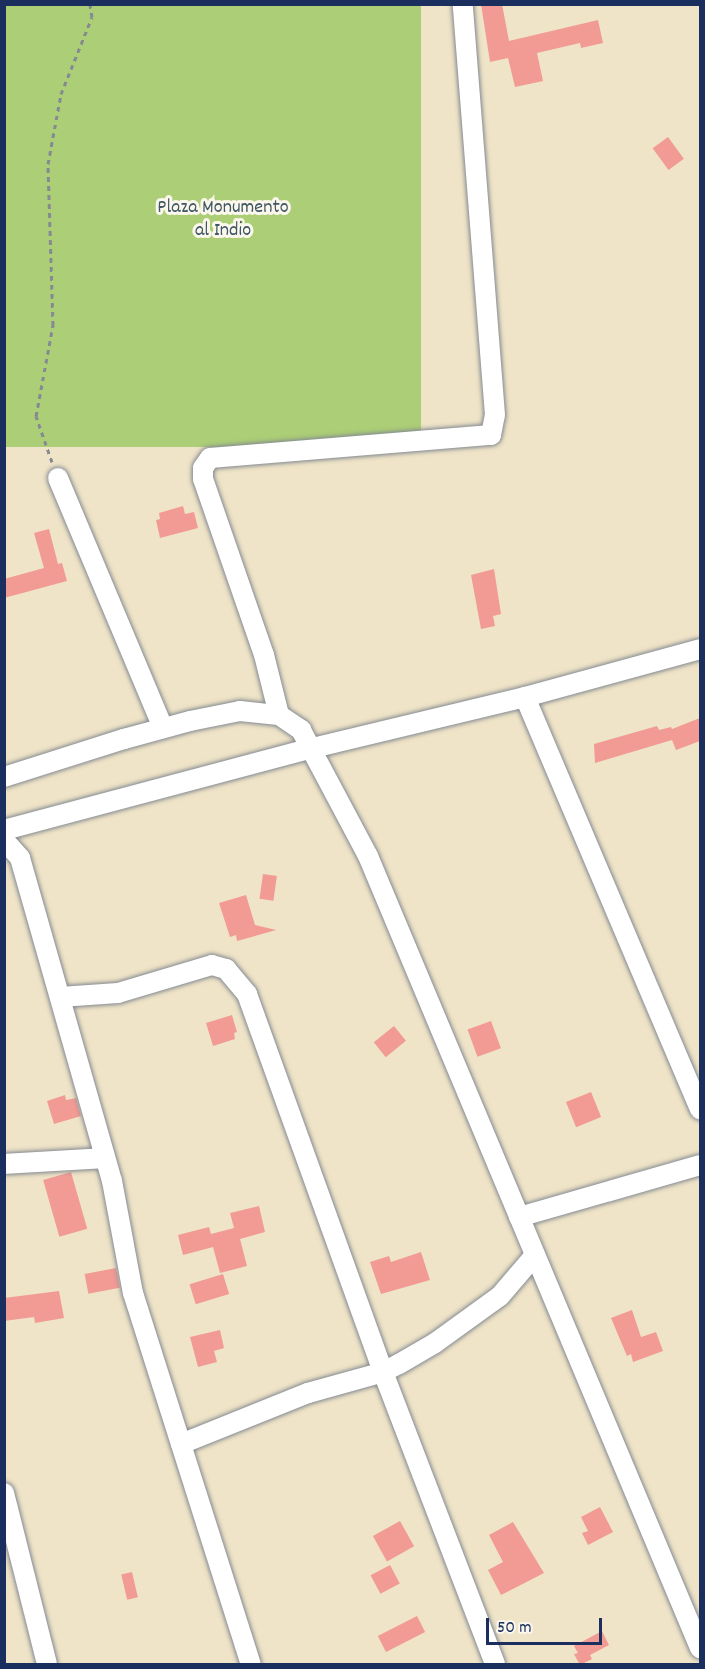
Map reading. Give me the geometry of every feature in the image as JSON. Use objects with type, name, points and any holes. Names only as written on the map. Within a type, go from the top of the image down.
[{"type":"street","points":[[279,715],[264,655],[203,479],[203,468],[210,458],[491,435],[495,416],[463,4]]},
{"type":"street","points":[[58,478],[163,728]]},
{"type":"street","points":[[4,830],[309,749],[525,697],[700,649]]},
{"type":"street","points":[[525,697],[700,1109]]},
{"type":"street","points":[[4,777],[163,728],[240,711],[279,715],[301,730],[309,749],[368,856],[535,1255],[693,1609],[700,1648]]},
{"type":"street","points":[[4,840],[20,858],[105,1158],[133,1293],[250,1665]]},
{"type":"street","points":[[60,997],[118,993],[212,965],[226,969],[247,993],[383,1372],[495,1665]]},
{"type":"street","points":[[4,1164],[105,1158]]},
{"type":"street","points":[[519,1217],[700,1165]]},
{"type":"street","points":[[181,1444],[308,1393],[383,1372],[435,1343],[500,1296],[535,1255]]},
{"type":"street","points":[[4,1493],[47,1665]]},
{"type":"path","points":[[58,478],[36,416],[53,325],[48,164],[61,94],[92,18],[90,4]]},
{"type":"green space","name":"Plaza Monumento al Indio","points":[[4,5],[421,5],[421,447],[4,447]]},
{"type":"building","points":[[481,4],[502,4],[509,41],[598,20],[603,43],[581,48],[580,43],[537,53],[543,81],[515,87],[508,58],[490,62]]},
{"type":"building","points":[[668,137],[684,159],[668,170],[653,148]]},
{"type":"building","points":[[183,506],[185,514],[194,512],[198,528],[160,538],[156,520],[160,519],[159,513]]},
{"type":"building","points":[[49,529],[58,564],[62,563],[67,581],[4,598],[4,579],[44,568],[34,533]]},
{"type":"building","points":[[494,569],[501,614],[493,616],[495,626],[481,629],[471,575]]},
{"type":"building","points":[[700,718],[700,741],[676,750],[672,740],[595,763],[594,744],[657,726],[659,730],[671,727],[672,729]]},
{"type":"building","points":[[263,874],[277,876],[273,901],[260,899]]},
{"type":"building","points":[[246,895],[255,925],[276,930],[237,941],[236,935],[230,937],[219,903]]},
{"type":"building","points":[[232,1015],[237,1032],[234,1033],[235,1039],[213,1046],[206,1023]]},
{"type":"building","points":[[491,1021],[501,1048],[477,1057],[468,1030]]},
{"type":"building","points":[[394,1026],[406,1041],[386,1057],[374,1042]]},
{"type":"building","points":[[591,1092],[601,1117],[576,1127],[566,1102]]},
{"type":"building","points":[[65,1095],[66,1100],[76,1098],[81,1116],[54,1124],[47,1101]]},
{"type":"building","points":[[71,1172],[87,1229],[59,1237],[43,1180]]},
{"type":"building","points":[[259,1206],[265,1232],[240,1239],[247,1266],[220,1273],[213,1247],[183,1255],[178,1235],[209,1227],[211,1234],[234,1228],[230,1213]]},
{"type":"building","points":[[421,1252],[430,1280],[381,1294],[370,1262],[389,1256],[391,1262]]},
{"type":"building","points":[[116,1268],[120,1288],[88,1294],[85,1274]]},
{"type":"building","points":[[223,1274],[229,1294],[196,1304],[190,1284]]},
{"type":"building","points":[[59,1291],[64,1318],[35,1323],[34,1317],[4,1321],[4,1298]]},
{"type":"building","points":[[632,1310],[641,1337],[656,1332],[663,1351],[633,1362],[631,1354],[627,1356],[611,1318]]},
{"type":"building","points":[[220,1330],[224,1348],[214,1351],[217,1362],[198,1367],[190,1337]]},
{"type":"building","points":[[600,1507],[613,1532],[588,1545],[582,1533],[588,1531],[581,1517]]},
{"type":"building","points":[[400,1521],[414,1546],[387,1561],[373,1536]]},
{"type":"building","points":[[513,1522],[544,1573],[501,1595],[488,1570],[503,1562],[489,1535]]},
{"type":"building","points":[[390,1565],[400,1584],[380,1594],[371,1575]]},
{"type":"building","points":[[132,1572],[138,1597],[127,1600],[121,1574]]},
{"type":"building","points":[[417,1616],[425,1632],[386,1652],[378,1636]]},
{"type":"building","points":[[602,1631],[609,1645],[590,1655],[592,1659],[580,1665],[574,1654],[578,1653],[574,1646]]}]
